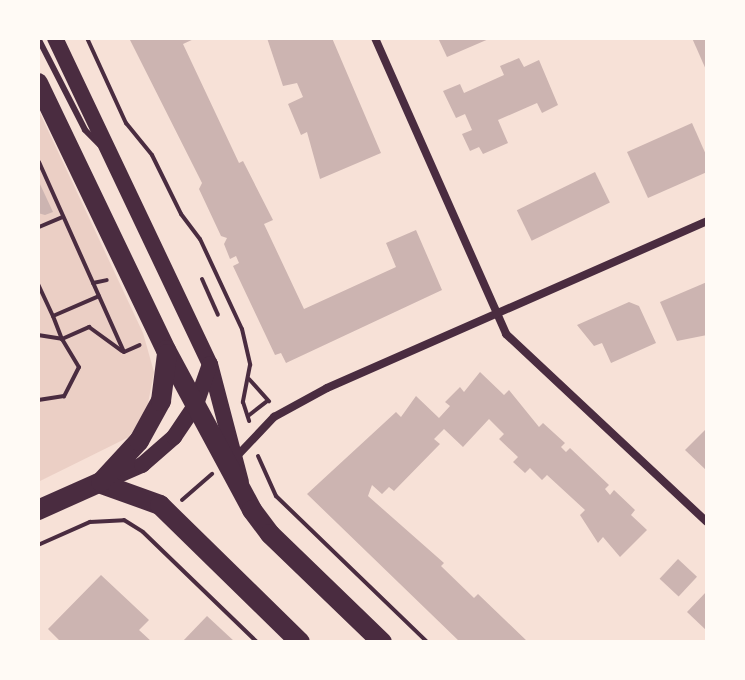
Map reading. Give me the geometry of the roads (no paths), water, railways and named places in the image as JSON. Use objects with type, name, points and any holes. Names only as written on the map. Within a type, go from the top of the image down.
[{"type":"main road","points":[[55,38],[210,364],[237,456],[242,487]]},
{"type":"main road","points":[[38,83],[166,350],[270,534],[381,642]]},
{"type":"main road","points":[[100,483],[156,415],[166,382],[166,350]]},
{"type":"main road","points":[[38,510],[154,455],[196,404],[210,364]]},
{"type":"main road","points":[[100,483],[148,496],[160,505],[300,642]]},
{"type":"street","points":[[375,38],[506,334],[707,522]]},
{"type":"street","points":[[237,456],[274,417],[327,388],[707,221]]},
{"type":"lane","points":[[38,38],[85,130],[118,166]]}]
